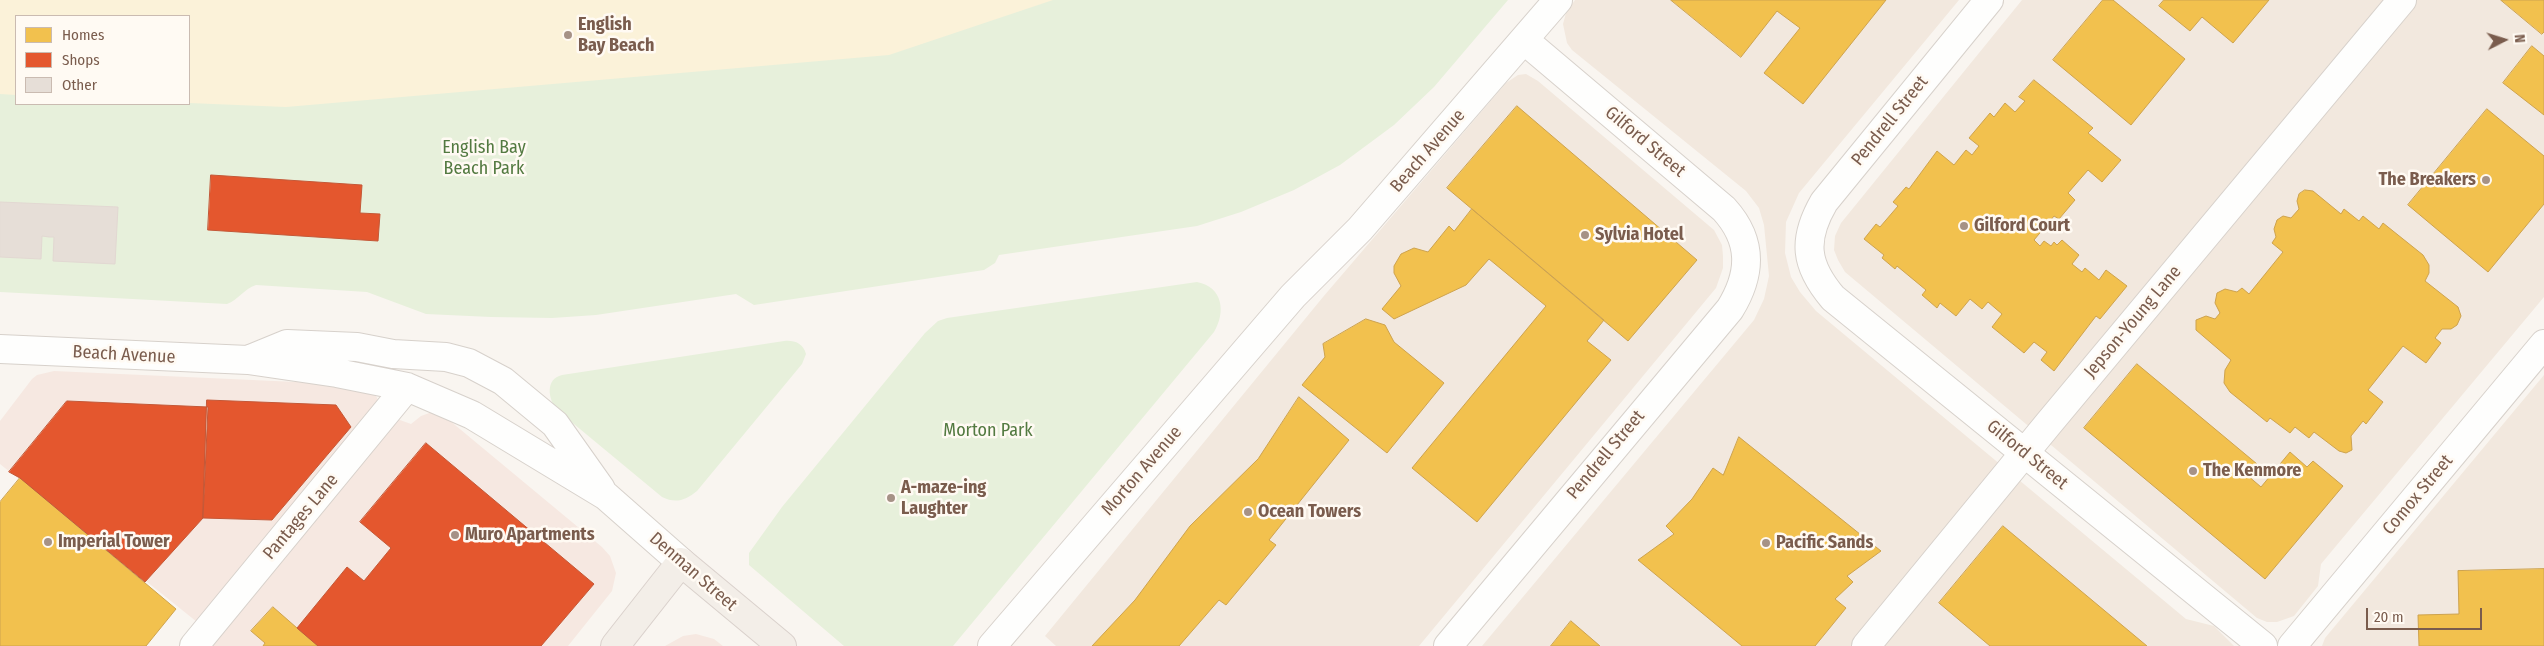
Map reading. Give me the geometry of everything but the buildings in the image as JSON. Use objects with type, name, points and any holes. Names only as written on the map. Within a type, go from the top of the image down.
[{"type":"main road","points":[[614,646],[681,562]]},
{"type":"main road","name":"Denman Street","points":[[681,562],[782,646]]},
{"type":"street","name":"Beach Avenue","points":[[1293,296],[1360,229],[1558,0]]},
{"type":"street","name":"Pendrell Street","points":[[1809,251],[1812,226],[1824,202],[1989,0]]},
{"type":"street","name":"Jepson-Young Lane","points":[[1866,646],[2402,0]]},
{"type":"street","name":"Gilford Street","points":[[1524,40],[1724,209],[1742,232],[1746,255]]},
{"type":"street","name":"Gilford Street","points":[[1809,251],[1811,263],[1816,274],[1833,298],[2263,646]]},
{"type":"street","name":"Pendrell Street","points":[[1448,646],[1730,309],[1745,278],[1746,255]]},
{"type":"street","name":"Morton Avenue","points":[[992,646],[1293,296]]},
{"type":"street","name":"Beach Avenue","points":[[248,360],[287,344],[357,348],[393,354],[446,357]]},
{"type":"street","name":"Comox Street","points":[[2292,646],[2544,344]]},
{"type":"street","name":"Beach Avenue","points":[[0,349],[248,360],[337,373],[407,387]]},
{"type":"street","name":"Denman Street","points":[[446,357],[468,363],[503,381],[555,424],[606,496]]},
{"type":"street","name":"Denman Street","points":[[407,387],[472,415],[606,496],[681,562]]},
{"type":"street","name":"Pantages Lane","points":[[194,646],[407,387]]},
{"type":"shaded area","points":[[1575,0],[1959,0],[1799,193],[1786,222],[1785,253],[1791,277],[1800,292],[1816,311],[2186,619],[2214,626],[2234,646],[1482,646],[1754,320],[1764,299],[1769,276],[1764,225],[1759,208],[1746,191],[1572,50],[1567,43],[1563,24],[1566,13]]},
{"type":"shaded area","points":[[2022,0],[2544,0],[2544,297],[2321,564],[2318,586],[2294,616],[2277,622],[2267,622],[2257,618],[1845,272],[1838,260],[1834,250],[1835,236],[1841,223]]},
{"type":"shaded area","points":[[1526,74],[1538,81],[1714,230],[1722,245],[1723,256],[1723,268],[1716,288],[1419,646],[1056,646],[1045,636],[1323,297],[1506,83],[1518,75]]},
{"type":"shaded area","points":[[54,371],[363,385],[375,394],[386,415],[411,424],[421,416],[435,411],[443,415],[602,547],[610,556],[616,573],[612,591],[568,646],[194,646],[207,630],[0,464],[0,421],[32,379],[37,375]]},
{"type":"shaded area","points":[[2544,375],[2544,646],[2322,646],[2325,638]]},
{"type":"shaded area","points":[[696,634],[714,639],[723,646],[665,646],[683,636]]},
{"type":"green space","name":"English Bay Beach Park","points":[[0,0],[1508,0],[1434,87],[1394,125],[1340,165],[1294,190],[1241,212],[1197,226],[999,255],[995,263],[984,270],[754,305],[736,294],[596,315],[552,318],[491,317],[426,314],[367,292],[256,285],[227,304],[0,292]]},
{"type":"green space","name":"Morton Park","points":[[1197,282],[1212,289],[1220,301],[1220,316],[1214,332],[953,646],[844,646],[749,565],[749,553],[782,507],[925,333],[938,321],[947,318]]},
{"type":"green space","points":[[784,341],[795,342],[803,347],[806,354],[802,364],[697,491],[681,500],[676,501],[662,497],[557,410],[550,395],[553,381],[562,375]]},
{"type":"sand","name":"English Bay Beach","points":[[0,0],[1053,0],[889,55],[286,107],[190,103],[190,15],[15,15],[15,95],[0,94]]},
{"type":"place","name":"English Bay Beach","points":[[568,35]]},
{"type":"place","name":"The Breakers","points":[[2486,180]]},
{"type":"place","name":"Gilford Court","points":[[1964,226]]},
{"type":"place","name":"Sylvia Hotel","points":[[1585,235]]},
{"type":"place","name":"The Kenmore","points":[[2193,471]]},
{"type":"place","name":"A-maze-ing Laughter","points":[[891,498]]},
{"type":"place","name":"Ocean Towers","points":[[1248,512]]},
{"type":"place","name":"Muro Apartments","points":[[455,535]]},
{"type":"place","name":"Imperial Tower","points":[[48,542]]},
{"type":"place","name":"Pacific Sands","points":[[1766,543]]}]
